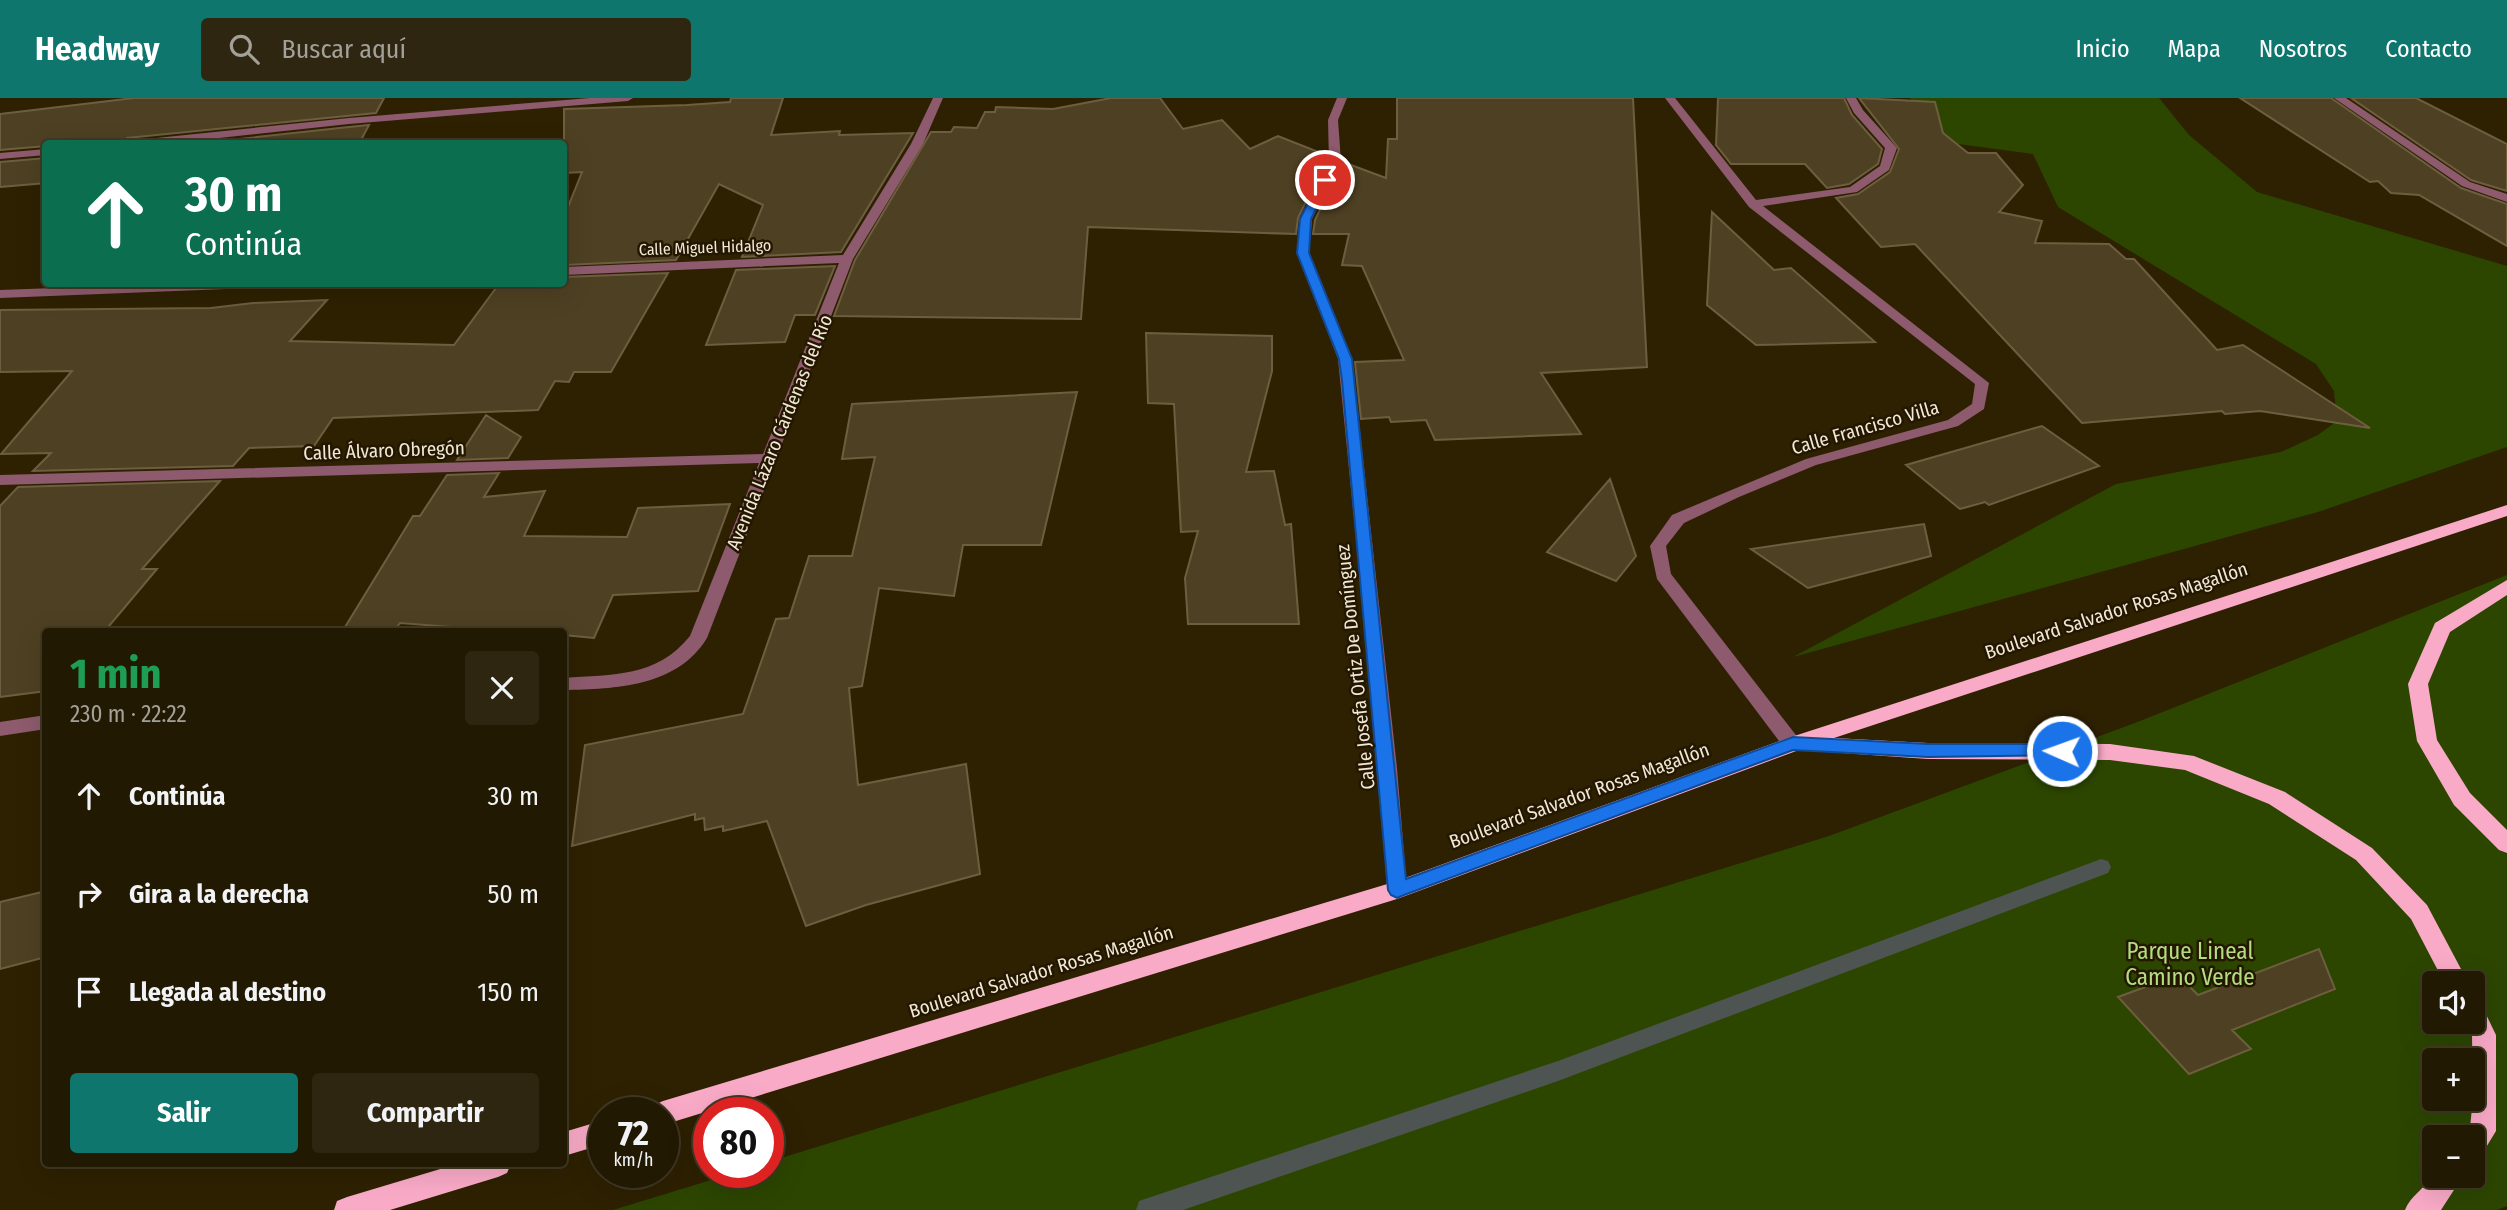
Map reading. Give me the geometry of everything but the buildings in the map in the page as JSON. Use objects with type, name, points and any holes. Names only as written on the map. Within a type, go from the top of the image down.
[{"type":"highway","name":"Boulevard Salvador Rosas Magallón","points":[[679,1108],[1397,890],[1793,744],[2507,510]]},
{"type":"highway","points":[[2507,586],[2442,628],[2418,684],[2427,741],[2462,799],[2507,844]]},
{"type":"highway","points":[[1793,744],[1928,751],[2110,752],[2188,762],[2277,798],[2364,854],[2419,912],[2450,971]]},
{"type":"highway","points":[[2483,1034],[2483,1125]]},
{"type":"highway","points":[[567,1143],[588,1137]]},
{"type":"highway","points":[[347,1210],[488,1167]]},
{"type":"highway","points":[[2418,1210],[2432,1200],[2441,1188]]},
{"type":"street","points":[[166,140],[349,121],[628,98]]},
{"type":"street","name":"Avenida Lázaro Cárdenas del Río","points":[[567,684],[637,678],[679,662],[690,651],[698,638],[847,259],[917,144],[938,98]]},
{"type":"street","name":"Calle Josefa Ortiz De Domínguez","points":[[1342,98],[1333,120],[1335,161],[1306,219],[1303,253],[1345,359],[1349,380],[1397,890]]},
{"type":"street","name":"Calle Francisco Villa","points":[[1670,98],[1753,204],[1982,383],[1979,406],[1953,423],[1811,463],[1734,494],[1678,519],[1658,546],[1663,575],[1793,744]]},
{"type":"street","points":[[1753,204],[1853,190],[1885,168],[1891,148],[1858,111],[1851,98]]},
{"type":"street","points":[[2339,98],[2466,184],[2507,198]]},
{"type":"street","points":[[0,156],[42,152]]},
{"type":"street","name":"Calle Miguel Hidalgo","points":[[567,271],[847,259]]},
{"type":"street","points":[[0,294],[176,287]]},
{"type":"street","name":"Calle Álvaro Obregón","points":[[0,480],[768,458]]},
{"type":"street","points":[[0,729],[42,723]]},
{"type":"green space","points":[[1910,98],[2159,98],[2189,135],[2257,192],[2507,266],[2507,447],[2318,512],[1793,657],[2116,484],[2281,452],[2318,435],[2337,421],[2334,391],[2316,364],[2058,207],[2033,154],[1951,143]]},
{"type":"green space","name":"Parque Lineal Camino Verde","points":[[2507,575],[2507,1206],[2497,1210],[613,1210],[693,1186],[693,1188],[784,1188],[784,1157],[1829,836],[2135,723]]},
{"type":"waterway","points":[[1148,1210],[1558,1071],[2101,867]]},
{"type":"route","points":[[1325,180],[1306,219],[1303,253],[1345,359],[1349,380],[1388,768],[1397,890],[1793,744],[1928,751],[2062,751]]}]
